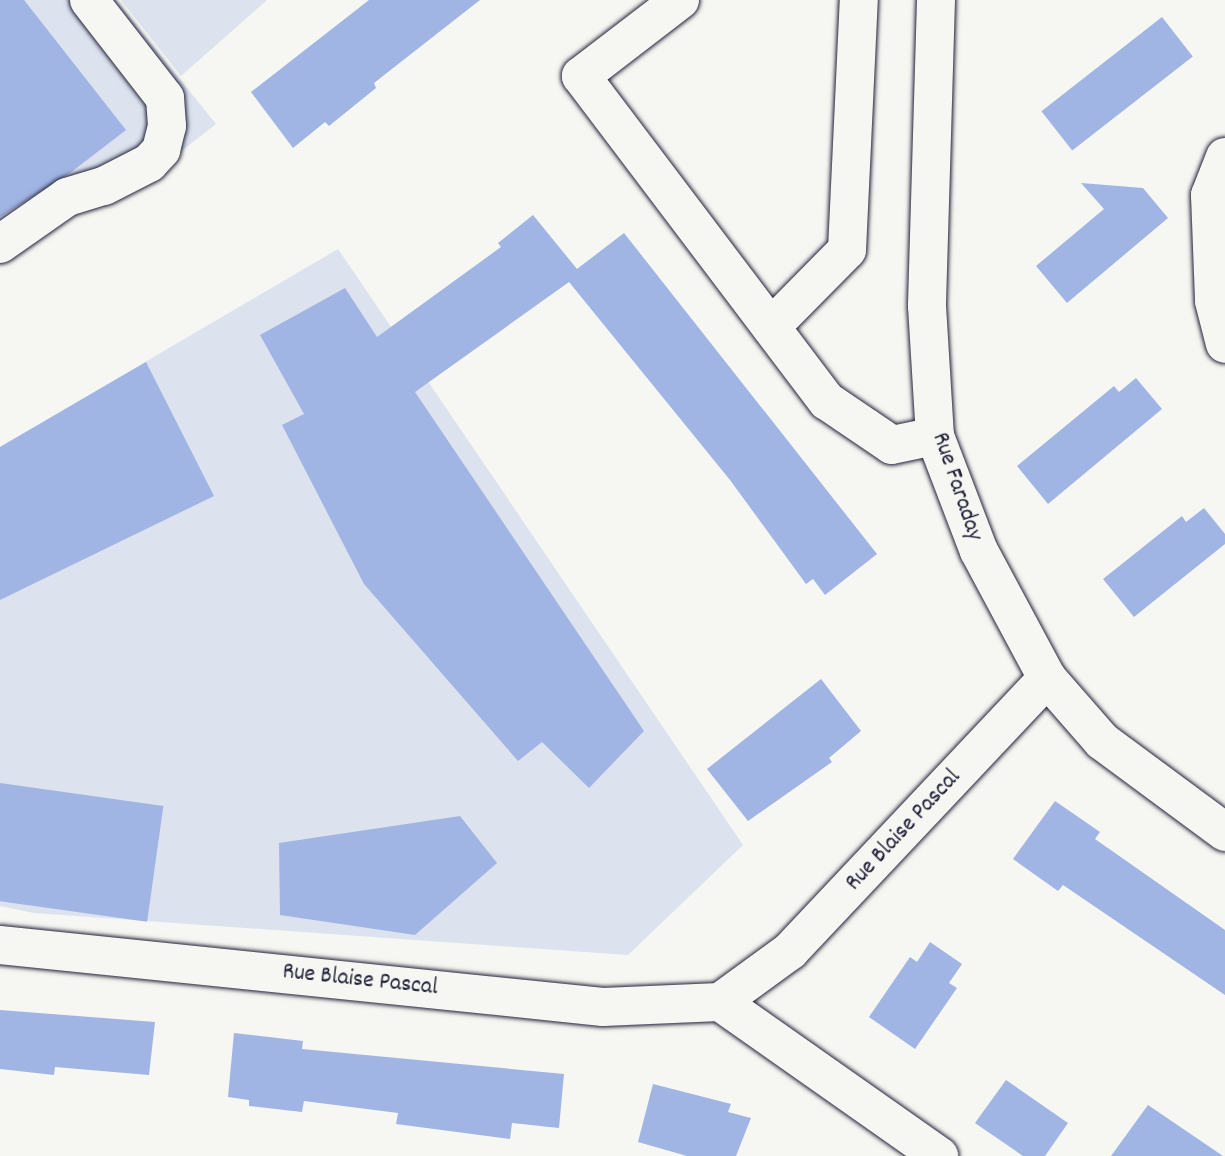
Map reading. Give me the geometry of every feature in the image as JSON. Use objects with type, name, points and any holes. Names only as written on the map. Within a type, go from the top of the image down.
[{"type":"street","points":[[0,244],[67,197],[104,186],[149,163],[161,150],[167,126],[165,98],[89,0]]},
{"type":"street","points":[[680,0],[581,76],[827,401],[892,445],[935,436]]},
{"type":"street","points":[[771,327],[847,250],[859,0]]},
{"type":"street","name":"Rue Faraday","points":[[936,0],[927,306],[935,436],[979,551],[1047,678],[1102,741],[1225,832]]},
{"type":"street","points":[[1225,157],[1210,195],[1214,301],[1225,344]]},
{"type":"street","name":"Rue Blaise Pascal","points":[[0,944],[603,1007],[720,1002],[790,951],[1047,678]]},
{"type":"street","points":[[720,1002],[939,1156]]},
{"type":"shaded area","points":[[0,0],[116,0],[216,124],[133,189],[75,201],[0,255]]},
{"type":"shaded area","points":[[121,0],[267,0],[181,76]]},
{"type":"shaded area","points":[[338,249],[743,845],[628,955],[34,913],[0,906],[0,447]]},
{"type":"building","points":[[0,0],[24,0],[126,130],[70,173],[0,217]]},
{"type":"building","points":[[369,0],[480,0],[374,83],[376,88],[329,126],[325,122],[293,148],[251,92]]},
{"type":"building","points":[[1162,17],[1193,56],[1072,151],[1041,111]]},
{"type":"building","points":[[1081,183],[1143,188],[1168,218],[1067,303],[1036,266],[1104,209]]},
{"type":"building","points":[[533,215],[577,269],[624,233],[877,554],[825,595],[813,579],[806,584],[730,480],[569,282],[415,392],[644,731],[589,788],[542,742],[518,761],[364,584],[282,425],[304,414],[260,335],[345,288],[377,337],[501,247],[498,243]]},
{"type":"building","points":[[146,362],[214,496],[0,600],[0,447]]},
{"type":"building","points":[[1136,378],[1162,409],[1048,504],[1017,466],[1114,386],[1119,392]]},
{"type":"building","points":[[1204,508],[1225,534],[1225,544],[1134,617],[1103,579],[1182,516],[1186,522]]},
{"type":"building","points":[[821,679],[861,731],[829,758],[832,762],[748,821],[707,769]]},
{"type":"building","points":[[0,783],[163,806],[147,922],[0,901]]},
{"type":"building","points":[[1055,801],[1100,832],[1095,839],[1225,930],[1225,995],[1063,885],[1058,891],[1013,859]]},
{"type":"building","points":[[460,816],[497,863],[415,935],[280,915],[279,843]]},
{"type":"building","points":[[930,942],[962,964],[949,983],[957,988],[915,1049],[869,1017],[910,957],[917,962]]},
{"type":"building","points":[[0,1010],[155,1022],[149,1075],[55,1067],[54,1075],[0,1069]]},
{"type":"building","points":[[234,1033],[303,1041],[302,1049],[564,1074],[559,1128],[512,1123],[510,1139],[396,1124],[398,1113],[304,1101],[302,1112],[249,1106],[249,1100],[228,1097]]},
{"type":"building","points":[[1006,1080],[1068,1123],[1045,1156],[1023,1156],[975,1123]]},
{"type":"building","points":[[653,1084],[731,1104],[728,1112],[751,1118],[736,1156],[687,1156],[638,1142]]},
{"type":"building","points":[[1148,1105],[1223,1156],[1111,1156]]}]
